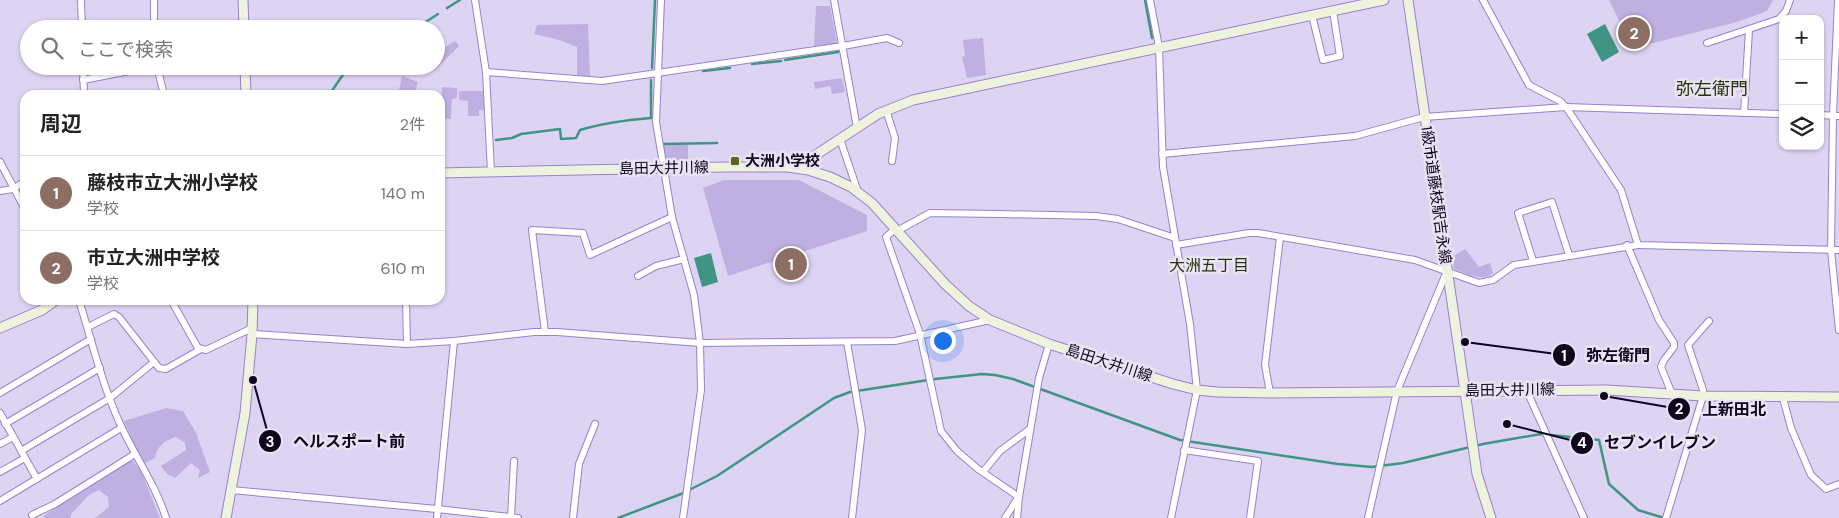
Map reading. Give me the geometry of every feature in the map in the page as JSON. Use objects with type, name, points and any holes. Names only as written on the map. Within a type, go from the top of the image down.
[{"type":"main road","points":[[243,0],[244,20]]},
{"type":"main road","points":[[788,167],[811,158],[886,110],[913,100],[1384,0]]},
{"type":"main road","name":"1級市道藤枝駅吉永線","points":[[1408,0],[1477,474],[1491,518]]},
{"type":"main road","points":[[245,75],[246,90]]},
{"type":"main road","name":"島田大井川線","points":[[445,173],[788,167],[808,170],[830,177],[851,187],[872,203],[945,284],[969,306],[990,320],[1049,344],[1197,390],[1270,393],[1526,389],[1607,390],[1703,396],[1839,397]]},
{"type":"main road","points":[[0,328],[42,310],[49,305]]},
{"type":"main road","points":[[226,518],[245,413],[253,305]]},
{"type":"street","points":[[81,0],[82,20]]},
{"type":"street","points":[[154,0],[154,20]]},
{"type":"street","points":[[475,0],[486,72],[491,172]]},
{"type":"street","points":[[661,0],[656,122],[672,217],[694,295],[700,343],[701,390],[683,518]]},
{"type":"street","points":[[834,0],[857,128]]},
{"type":"street","points":[[1150,0],[1159,47],[1162,154],[1190,324],[1197,390],[1171,518]]},
{"type":"street","points":[[1482,0],[1529,85],[1560,101],[1566,107],[1621,190],[1638,245]]},
{"type":"street","points":[[1707,43],[1779,19],[1786,11],[1790,0]]},
{"type":"street","points":[[1838,0],[1831,250],[1839,330]]},
{"type":"street","points":[[1312,15],[1323,60],[1340,56],[1332,11]]},
{"type":"street","points":[[1744,113],[1749,30]]},
{"type":"street","points":[[486,72],[602,81],[887,38],[899,43]]},
{"type":"street","points":[[84,75],[84,90]]},
{"type":"street","points":[[84,80],[110,75]]},
{"type":"street","points":[[158,75],[163,90]]},
{"type":"street","points":[[1162,154],[1355,136],[1424,117],[1566,107],[1779,114]]},
{"type":"street","points":[[886,110],[895,138],[892,160]]},
{"type":"street","points":[[840,139],[859,193]]},
{"type":"street","points":[[0,162],[20,201]]},
{"type":"street","points":[[0,191],[13,189],[20,184]]},
{"type":"street","points":[[1533,261],[1518,213],[1552,202],[1569,255]]},
{"type":"street","points":[[1018,497],[982,472],[957,451],[941,431],[920,334],[886,237],[930,213],[1096,216],[1118,219],[1176,242],[1249,233],[1415,260],[1479,283],[1493,280],[1514,264],[1627,246],[1839,250]]},
{"type":"street","points":[[545,332],[532,230],[583,233],[590,255],[672,217]]},
{"type":"street","points":[[1270,393],[1264,365],[1280,237]]},
{"type":"street","points":[[1627,246],[1659,320],[1674,343],[1674,347],[1661,367],[1672,394]]},
{"type":"street","points":[[638,276],[656,266],[684,260]]},
{"type":"street","points":[[1368,518],[1397,391],[1447,272]]},
{"type":"street","points":[[81,305],[121,428],[136,454],[166,518]]},
{"type":"street","points":[[174,305],[198,348],[206,350],[252,331],[407,344],[545,332],[700,343],[847,342],[895,340],[990,320]]},
{"type":"street","points":[[406,305],[407,344]]},
{"type":"street","points":[[88,328],[114,314],[119,316],[159,368],[166,369],[201,349]]},
{"type":"street","points":[[1666,518],[1704,390],[1688,345],[1708,321]]},
{"type":"street","points":[[0,393],[91,339]]},
{"type":"street","points":[[437,518],[454,341]]},
{"type":"street","points":[[847,342],[862,430],[852,518]]},
{"type":"street","points":[[1017,518],[1018,497],[1039,378],[1049,344]]},
{"type":"street","points":[[21,451],[110,398],[154,362]]},
{"type":"street","points":[[5,424],[100,368]]},
{"type":"street","points":[[1526,389],[1584,518]]},
{"type":"street","points":[[1782,398],[1791,428],[1811,476],[1826,489],[1839,484]]},
{"type":"street","points":[[0,413],[37,479]]},
{"type":"street","points":[[573,518],[579,464],[596,424]]},
{"type":"street","points":[[0,501],[121,428]]},
{"type":"street","points":[[982,472],[1000,451],[1030,429]]},
{"type":"street","points":[[0,444],[13,437]]},
{"type":"street","points":[[1185,448],[1258,461],[1250,518]]},
{"type":"street","points":[[32,514],[55,504],[136,454]]},
{"type":"street","points":[[0,472],[24,458]]},
{"type":"street","points":[[512,517],[514,461]]},
{"type":"street","points":[[231,490],[518,518]]},
{"type":"street","points":[[1005,518],[1018,497]]},
{"type":"shaded area","points":[[1609,0],[1773,0],[1767,11],[1737,22],[1633,48]]},
{"type":"shaded area","points":[[816,6],[830,6],[837,44],[814,46]]},
{"type":"shaded area","points":[[588,24],[590,77],[577,75],[577,47],[534,34],[537,25]]},
{"type":"shaded area","points":[[1605,24],[1619,52],[1602,62],[1587,34]]},
{"type":"shaded area","points":[[983,38],[986,75],[967,78],[962,57],[965,56],[963,40]]},
{"type":"shaded area","points":[[455,41],[459,46],[445,60],[445,47]]},
{"type":"shaded area","points":[[402,76],[418,82],[416,90],[399,90]]},
{"type":"shaded area","points":[[842,78],[845,92],[832,94],[830,86],[815,89],[814,82]]},
{"type":"shaded area","points":[[442,87],[457,88],[457,98],[452,99],[451,119],[445,118],[445,90],[442,90]]},
{"type":"shaded area","points":[[459,91],[485,91],[485,110],[479,110],[479,116],[468,116],[468,101],[459,100]]},
{"type":"shaded area","points":[[663,145],[688,145],[688,160],[666,160]]},
{"type":"shaded area","points":[[724,180],[799,180],[867,215],[867,231],[728,276],[703,188]]},
{"type":"shaded area","points":[[1465,249],[1479,267],[1490,263],[1493,273],[1489,276],[1480,277],[1454,269],[1452,257]]},
{"type":"shaded area","points":[[711,253],[718,282],[702,287],[694,258]]},
{"type":"shaded area","points":[[166,408],[183,411],[196,433],[210,472],[198,478],[200,470],[191,463],[175,478],[167,474],[161,466],[186,450],[185,443],[176,437],[162,444],[157,450],[155,458],[143,464],[124,421]]},
{"type":"shaded area","points":[[132,460],[141,471],[160,518],[95,518],[109,507],[108,497],[99,490],[89,495],[71,514],[71,518],[44,518],[44,516],[63,502]]},
{"type":"waterway","points":[[447,8],[460,0]]},
{"type":"waterway","points":[[652,68],[655,0]]},
{"type":"waterway","points":[[1145,0],[1152,38]]},
{"type":"waterway","points":[[429,20],[438,14]]},
{"type":"waterway","points":[[785,60],[838,52]]},
{"type":"waterway","points":[[752,64],[781,61]]},
{"type":"waterway","points":[[703,71],[730,68]]},
{"type":"waterway","points":[[332,90],[343,75]]},
{"type":"waterway","points":[[496,140],[512,138],[521,134],[560,129],[561,139],[576,138],[580,130],[615,122],[651,118],[651,80]]},
{"type":"waterway","points":[[664,144],[717,143]]},
{"type":"waterway","points":[[618,518],[681,494],[717,476],[834,398],[850,392],[982,374],[1013,379],[1180,440],[1338,464],[1372,467],[1403,463],[1483,444],[1541,434],[1599,440],[1609,484],[1638,510],[1664,518]]},
{"type":"place","name":"市立大洲中学校","points":[[1634,33]]},
{"type":"place","name":"大洲小学校","points":[[735,161]]},
{"type":"place","name":"藤枝市立大洲小学校","points":[[791,264]]},
{"type":"place","name":"弥左衛門","points":[[1465,342]]},
{"type":"place","name":"ヘルスポート前","points":[[253,380]]},
{"type":"place","name":"上新田北","points":[[1604,396]]},
{"type":"place","name":"セブンイレブン","points":[[1507,424]]},
{"type":"district","name":"弥左衛門","points":[[1712,89]]},
{"type":"district","name":"大洲五丁目","points":[[1209,265]]}]
